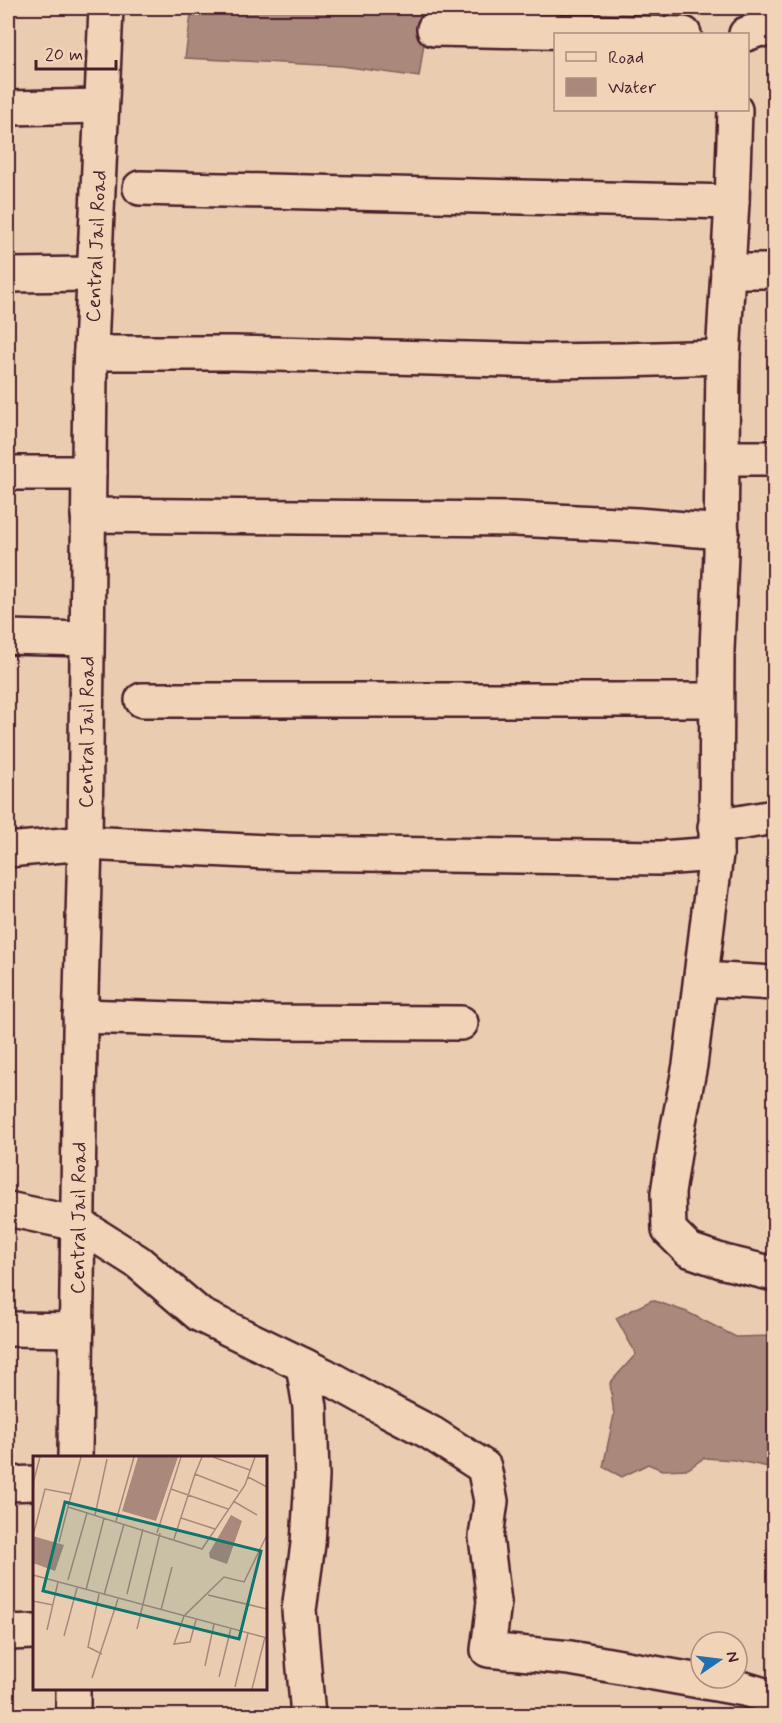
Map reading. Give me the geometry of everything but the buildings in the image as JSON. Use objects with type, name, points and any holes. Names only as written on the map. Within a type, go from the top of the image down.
[{"type":"street","name":"Central Jail Road","points":[[75,1456],[91,353],[106,8]]},
{"type":"street","points":[[434,29],[634,33]]},
{"type":"street","points":[[749,33],[760,29],[774,30]]},
{"type":"street","points":[[8,108],[101,106]]},
{"type":"street","points":[[735,111],[723,357],[722,532],[716,700],[716,840],[690,1065],[668,1193],[669,1230],[689,1250],[724,1262],[774,1274]]},
{"type":"street","points":[[140,188],[732,202]]},
{"type":"street","points":[[728,272],[774,271]]},
{"type":"street","points":[[8,275],[94,274]]},
{"type":"street","points":[[91,353],[234,353],[542,361],[723,357]]},
{"type":"street","points":[[723,458],[774,458]]},
{"type":"street","points":[[8,472],[89,473]]},
{"type":"street","points":[[88,515],[515,519],[722,532]]},
{"type":"street","points":[[8,637],[86,639]]},
{"type":"street","points":[[142,700],[716,700]]},
{"type":"street","points":[[8,850],[85,843],[310,854],[660,858],[716,840],[774,817]]},
{"type":"street","points":[[701,978],[774,983]]},
{"type":"street","points":[[80,1016],[272,1022],[461,1023]]},
{"type":"street","points":[[8,1209],[78,1224],[138,1262],[200,1315],[303,1365],[431,1433],[484,1467],[491,1501],[486,1537],[494,1602],[488,1650],[570,1658],[744,1689],[774,1698]]},
{"type":"street","points":[[8,1329],[77,1330]]},
{"type":"street","points":[[303,1365],[310,1407],[312,1477],[308,1544],[299,1610],[308,1716]]},
{"type":"street","points":[[8,1484],[33,1483]]},
{"type":"street","points":[[8,1633],[33,1632]]},
{"type":"street","points":[[73,1716],[74,1690]]},
{"type":"water","points":[[192,8],[416,8],[416,11],[428,16],[419,77],[342,66],[185,58]]},
{"type":"water","points":[[652,1300],[687,1312],[736,1337],[774,1336],[774,1468],[734,1460],[704,1458],[688,1469],[662,1470],[648,1464],[622,1477],[603,1467],[614,1415],[610,1383],[636,1354],[616,1318]]}]
